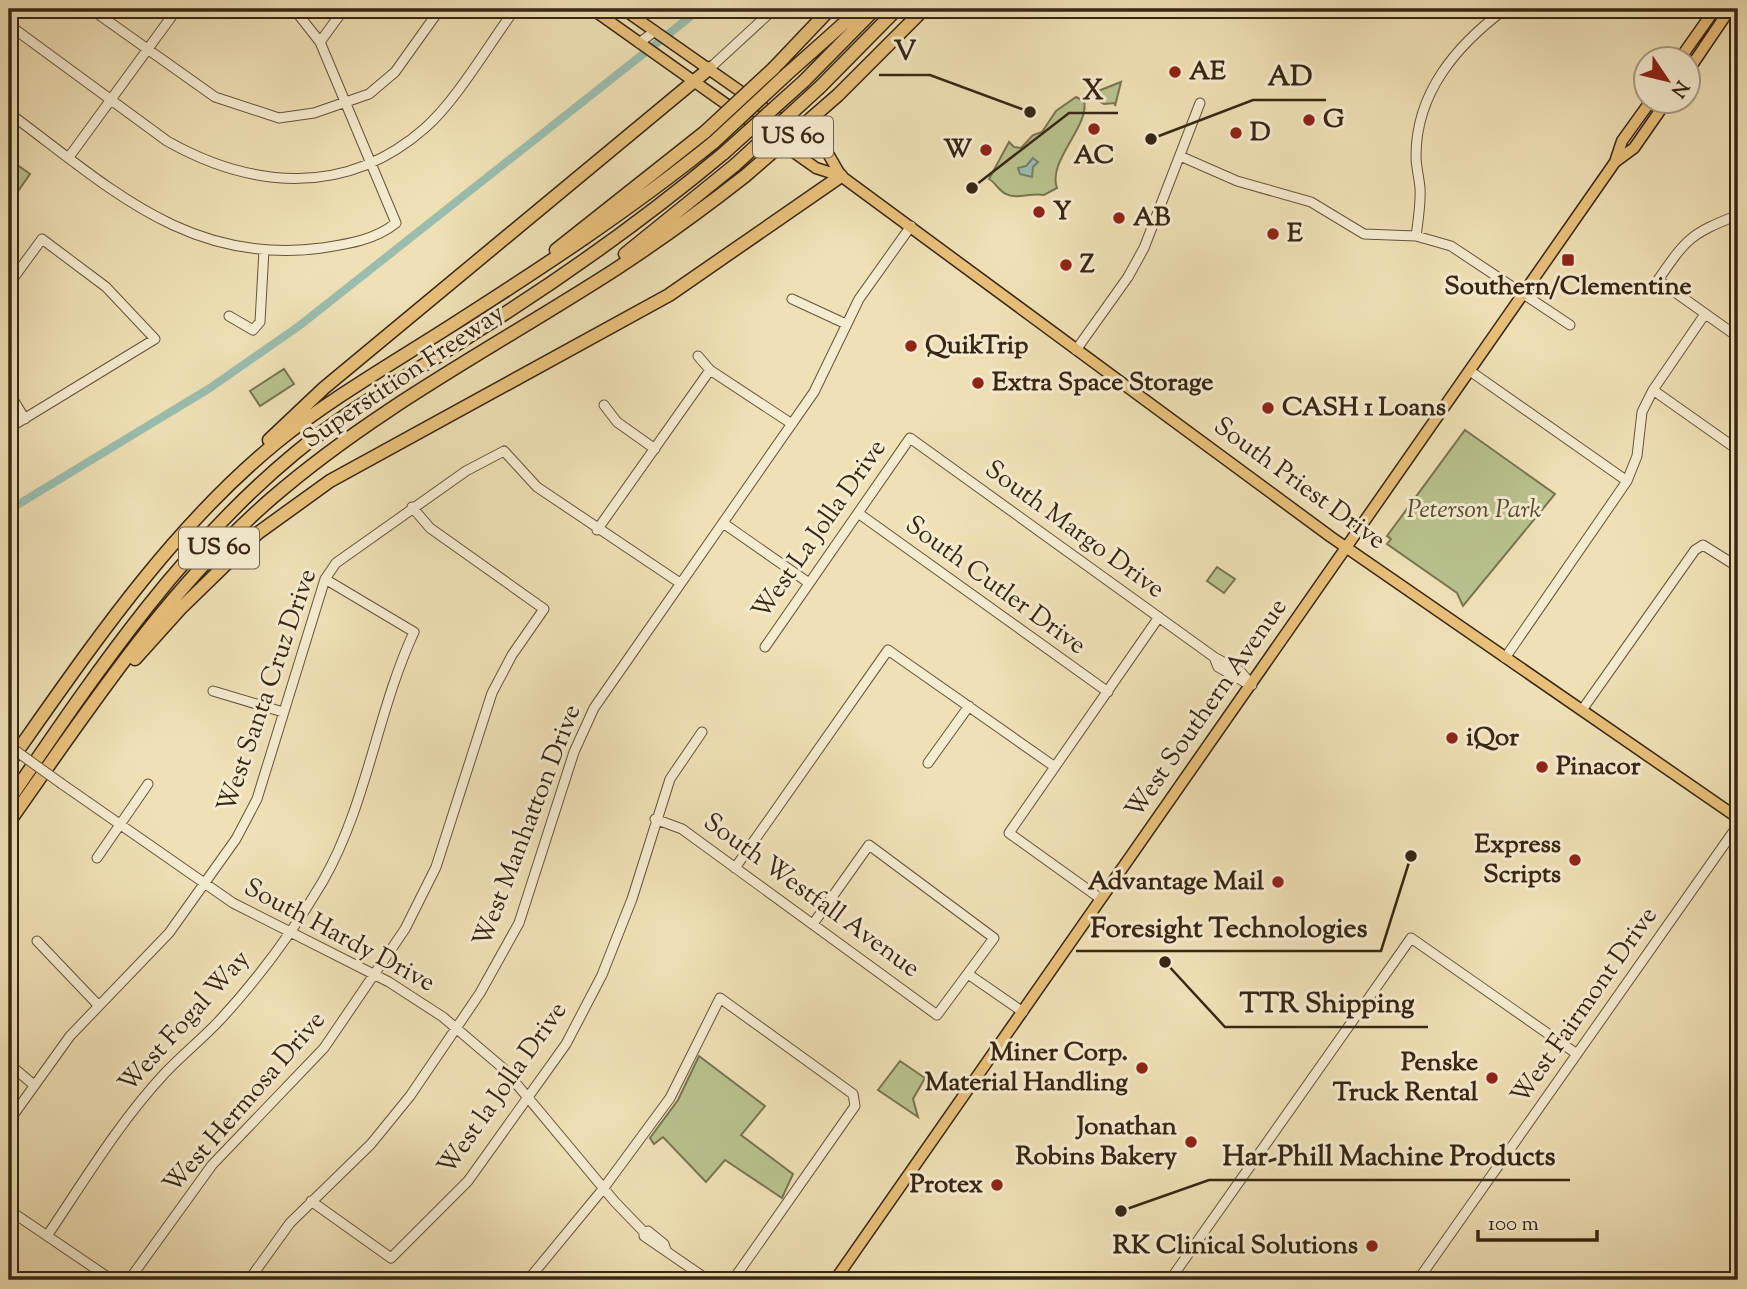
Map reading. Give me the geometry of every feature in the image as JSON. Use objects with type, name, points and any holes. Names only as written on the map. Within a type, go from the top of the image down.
[{"type":"highway","points":[[710,137],[830,9]]},
{"type":"highway","name":"Superstition Freeway","points":[[9,763],[110,623],[207,508],[269,449],[317,413],[613,220],[788,74],[852,9]]},
{"type":"highway","points":[[788,74],[860,9]]},
{"type":"highway","points":[[9,800],[151,599],[205,538],[269,475],[322,433],[579,266],[724,153],[804,81],[875,9]]},
{"type":"highway","points":[[530,321],[628,251],[735,165],[820,87],[897,9]]},
{"type":"highway","name":"US 60","points":[[892,40],[924,9]]},
{"type":"highway","points":[[892,40],[930,9]]},
{"type":"highway","name":"Superstition Freeway","points":[[9,822],[168,604],[247,520],[360,430],[684,223],[745,176],[838,95],[892,40]]},
{"type":"highway","points":[[207,508],[266,443],[324,388],[710,68]]},
{"type":"highway","points":[[74,731],[180,609],[258,533],[330,481],[669,295],[841,176]]},
{"type":"main road","name":"South Priest Drive","points":[[592,9],[816,168],[841,176],[1347,548],[1738,818]]},
{"type":"main road","name":"South Priest Drive","points":[[623,9],[827,152],[841,176]]},
{"type":"main road","points":[[1689,46],[1715,9]]},
{"type":"main road","points":[[1702,50],[1730,9]]},
{"type":"main road","name":"West Southern Avenue","points":[[835,1280],[1615,162],[1622,141],[1640,116]]},
{"type":"main road","name":"West Southern Avenue","points":[[1615,162],[1634,148],[1657,116]]},
{"type":"street","points":[[9,17],[15,9]]},
{"type":"street","points":[[91,9],[215,97],[279,118],[314,113],[369,94],[395,72],[440,9]]},
{"type":"street","points":[[69,157],[177,9]]},
{"type":"street","points":[[9,113],[140,209],[169,226],[220,243],[264,250],[302,251],[345,245],[382,234],[397,223],[320,42],[294,9]]},
{"type":"street","points":[[320,42],[344,9]]},
{"type":"street","points":[[9,25],[167,141],[229,171],[293,179],[320,177],[372,162],[426,128],[513,9]]},
{"type":"street","points":[[710,68],[774,9]]},
{"type":"street","points":[[1416,236],[1420,188],[1416,145],[1424,110],[1446,65],[1477,30],[1505,9]]},
{"type":"street","points":[[641,44],[656,32]]},
{"type":"street","points":[[1076,350],[1128,277],[1144,248],[1200,103]]},
{"type":"street","points":[[1180,156],[1237,181],[1311,202],[1364,234],[1416,236],[1464,252],[1570,325]]},
{"type":"street","points":[[1738,215],[1698,231],[1682,245],[1658,280],[1738,337]]},
{"type":"street","name":"West Manhatton Drive","points":[[249,1280],[290,1223],[370,1144],[410,1096],[508,947],[519,923],[584,726],[603,693],[792,424],[818,384],[859,299],[911,226]]},
{"type":"street","points":[[9,284],[42,239],[106,287],[155,339],[9,428]]},
{"type":"street","points":[[229,316],[253,330],[260,322],[264,250]]},
{"type":"street","points":[[792,299],[846,324]]},
{"type":"street","points":[[1505,657],[1627,481],[1637,456],[1642,412],[1653,390],[1704,314]]},
{"type":"street","points":[[698,356],[710,370],[792,424]]},
{"type":"street","points":[[680,583],[597,530],[710,370]]},
{"type":"street","points":[[1470,371],[1627,481]]},
{"type":"street","points":[[1653,390],[1738,450]]},
{"type":"street","points":[[9,393],[25,419]]},
{"type":"street","points":[[604,405],[617,422],[655,449]]},
{"type":"street","name":"West La Jolla Drive","points":[[765,647],[910,438]]},
{"type":"street","name":"South Margo Drive","points":[[910,438],[1214,657],[1240,671],[1252,685]]},
{"type":"street","name":"West Santa Cruz Drive","points":[[9,1121],[70,1036],[169,933],[236,839],[257,799],[325,579],[337,563],[412,507],[466,471],[504,451],[537,487],[597,530]]},
{"type":"street","name":"West Hermosa Drive","points":[[129,1280],[212,1165],[324,1048],[405,929],[436,867],[492,693],[512,655],[544,609],[430,528],[412,507]]},
{"type":"street","name":"South Cutler Drive","points":[[858,513],[1108,692]]},
{"type":"street","points":[[723,523],[809,583]]},
{"type":"street","points":[[1582,710],[1695,550],[1703,545],[1738,567]]},
{"type":"street","name":"West Fogal Way","points":[[47,1236],[125,1122],[165,1073],[217,1024],[250,986],[323,881],[345,836],[399,665],[414,632],[325,579]]},
{"type":"street","points":[[1101,899],[1009,833],[1159,617]]},
{"type":"street","points":[[735,868],[888,650],[1055,767]]},
{"type":"street","points":[[213,691],[283,712]]},
{"type":"street","points":[[928,763],[968,706]]},
{"type":"street","name":"West la Jolla Drive","points":[[311,1201],[391,1258],[468,1181],[566,1044],[603,975],[632,898],[655,819],[670,779],[702,732]]},
{"type":"street","name":"South Hardy Drive","points":[[9,746],[246,911],[375,974],[419,999],[457,1028],[496,1061],[529,1097],[603,1189],[644,1232],[648,1231],[666,1250],[708,1280]]},
{"type":"street","points":[[97,858],[148,784]]},
{"type":"street","name":"South Westfall Avenue","points":[[655,819],[682,829],[937,1015],[968,974]]},
{"type":"street","name":"West Fairmont Drive","points":[[1418,1280],[1738,825]]},
{"type":"street","points":[[813,924],[869,845],[994,937],[968,974],[1023,1012]]},
{"type":"street","points":[[1170,1280],[1411,938],[1577,1054]]},
{"type":"street","points":[[37,941],[98,1005]]},
{"type":"street","points":[[528,1280],[603,1189],[670,1098],[720,998],[853,1094],[856,1100],[855,1106],[733,1280]]},
{"type":"street","points":[[9,1065],[34,1085]]},
{"type":"street","points":[[9,1210],[112,1280]]},
{"type":"green space","points":[[1121,82],[1115,106],[1115,103],[1104,104],[1088,95]]},
{"type":"green space","points":[[1076,97],[1084,101],[1084,111],[1058,167],[1057,188],[1044,195],[1010,196],[1003,192],[989,179],[1009,142],[1014,147],[1021,148],[1033,135],[1042,132],[1056,111]]},
{"type":"green space","points":[[9,159],[30,174],[9,204]]},
{"type":"green space","points":[[284,369],[294,384],[260,406],[250,391]]},
{"type":"green space","name":"Peterson Park","points":[[1465,430],[1555,494],[1463,606],[1457,593],[1387,544],[1391,539],[1387,536]]},
{"type":"green space","points":[[1217,567],[1235,579],[1224,593],[1207,581]]},
{"type":"green space","points":[[699,1056],[765,1106],[741,1135],[793,1174],[782,1198],[725,1160],[706,1182],[663,1137],[654,1144],[650,1138],[678,1100]]},
{"type":"green space","points":[[900,1061],[925,1078],[913,1099],[918,1117],[878,1090]]},
{"type":"shaded area","points":[[1033,158],[1038,162],[1033,167],[1032,177],[1020,174],[1018,168],[1026,166]]},
{"type":"waterway","points":[[9,510],[210,388],[299,326],[700,9]]},
{"type":"place","name":"AE","points":[[1175,72]]},
{"type":"place","name":"V","points":[[1030,112]]},
{"type":"place","name":"G","points":[[1309,120]]},
{"type":"place","name":"AC","points":[[1094,129]]},
{"type":"place","name":"D","points":[[1236,133]]},
{"type":"place","name":"AD","points":[[1151,139]]},
{"type":"place","name":"W","points":[[986,150]]},
{"type":"place","name":"X","points":[[972,188]]},
{"type":"place","name":"Y","points":[[1039,212]]},
{"type":"place","name":"AB","points":[[1119,218]]},
{"type":"place","name":"E","points":[[1273,234]]},
{"type":"place","name":"Southern/Clementine","points":[[1568,260]]},
{"type":"place","name":"Z","points":[[1066,265]]},
{"type":"place","name":"QuikTrip","points":[[911,346]]},
{"type":"place","name":"Extra Space Storage","points":[[978,383]]},
{"type":"place","name":"CASH 1 Loans","points":[[1268,408]]},
{"type":"place","name":"iQor","points":[[1452,738]]},
{"type":"place","name":"Pinacor","points":[[1542,767]]},
{"type":"place","name":"Foresight Technologies","points":[[1411,856]]},
{"type":"place","name":"Express Scripts","points":[[1575,860]]},
{"type":"place","name":"Advantage Mail","points":[[1278,882]]},
{"type":"place","name":"TTR Shipping","points":[[1165,962]]},
{"type":"place","name":"Miner Corp. Material Handling","points":[[1142,1068]]},
{"type":"place","name":"Penske Truck Rental","points":[[1492,1078]]},
{"type":"place","name":"Jonathan Robins Bakery","points":[[1191,1142]]},
{"type":"place","name":"Protex","points":[[997,1185]]},
{"type":"place","name":"Har-Phill Machine Products","points":[[1121,1211]]},
{"type":"place","name":"RK Clinical Solutions","points":[[1372,1246]]}]
